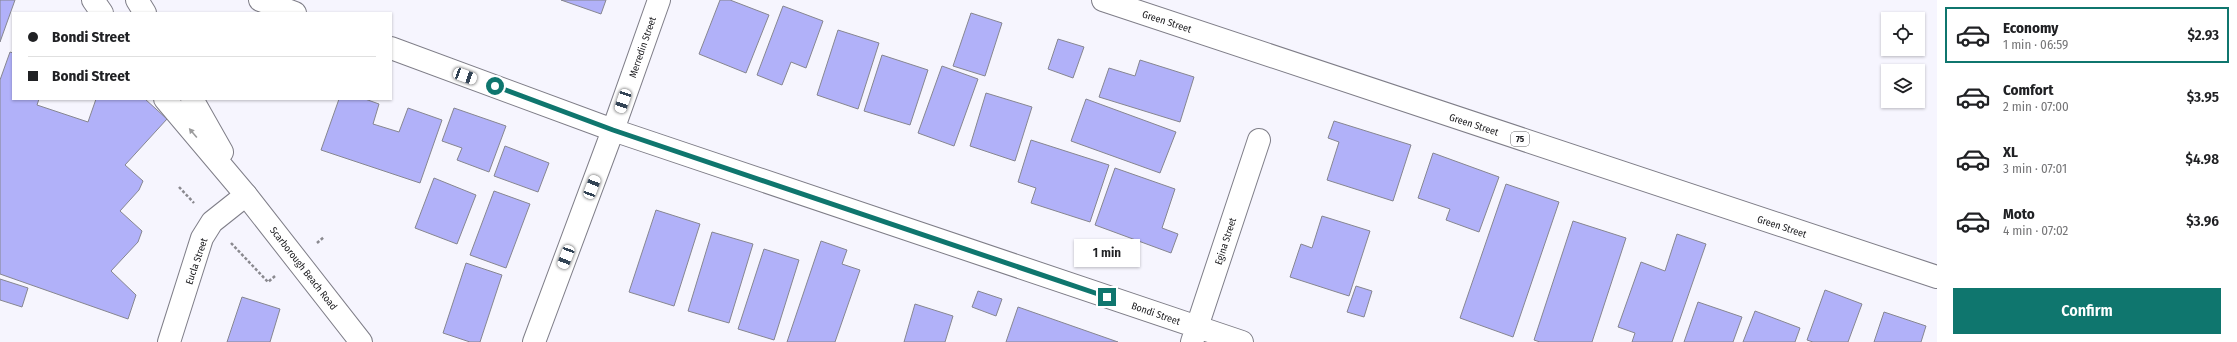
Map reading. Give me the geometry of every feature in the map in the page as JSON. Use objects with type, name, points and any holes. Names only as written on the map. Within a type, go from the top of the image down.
[{"type":"street","points":[[93,0],[101,12]]},
{"type":"street","points":[[138,0],[144,12]]},
{"type":"street","points":[[260,0],[292,12]]},
{"type":"street","name":"Merredin Street","points":[[534,342],[613,130],[659,0]]},
{"type":"street","name":"Green Street","points":[[1103,0],[1937,278]]},
{"type":"street","name":"Bondi Street","points":[[392,48],[613,130],[1195,334],[1242,342]]},
{"type":"street","name":"Scarborough Beach Road","points":[[166,100],[246,194],[361,342]]},
{"type":"street","name":"Scarborough Beach Road","points":[[193,100],[246,194]]},
{"type":"street","name":"Egina Street","points":[[1195,334],[1259,140]]},
{"type":"street","name":"Eucla Street","points":[[169,342],[202,238],[212,222],[246,194]]},
{"type":"building","points":[[0,0],[15,0],[0,42]]},
{"type":"building","points":[[561,0],[606,0],[601,14]]},
{"type":"building","points":[[720,0],[730,0],[769,15],[746,73],[699,54]]},
{"type":"building","points":[[783,6],[823,21],[806,68],[791,62],[782,85],[757,75]]},
{"type":"building","points":[[971,13],[1002,23],[985,76],[953,66]]},
{"type":"building","points":[[838,30],[879,43],[858,109],[817,95]]},
{"type":"building","points":[[1058,39],[1084,47],[1073,78],[1048,69]]},
{"type":"building","points":[[10,52],[12,53],[12,100],[39,100],[37,105],[88,122],[96,100],[146,100],[167,119],[125,165],[143,181],[139,190],[120,211],[142,231],[138,242],[111,271],[136,295],[128,319],[0,274],[0,80]]},
{"type":"building","points":[[882,55],[928,70],[910,125],[864,111]]},
{"type":"building","points":[[1140,60],[1194,77],[1180,122],[1099,97],[1109,68],[1135,76]]},
{"type":"building","points":[[942,66],[978,79],[954,146],[918,133]]},
{"type":"building","points":[[986,93],[1032,107],[1015,161],[970,146]]},
{"type":"building","points":[[1086,99],[1176,132],[1160,173],[1071,141]]},
{"type":"building","points":[[339,100],[368,100],[379,104],[373,124],[399,132],[408,108],[442,120],[420,183],[321,150]]},
{"type":"building","points":[[454,108],[506,126],[489,172],[457,160],[462,148],[442,141]]},
{"type":"building","points":[[1334,121],[1411,145],[1393,201],[1327,180],[1339,142],[1328,138]]},
{"type":"building","points":[[1031,140],[1109,165],[1090,222],[1031,203],[1036,188],[1018,182]]},
{"type":"building","points":[[505,146],[549,163],[538,192],[494,176]]},
{"type":"building","points":[[1433,153],[1499,177],[1479,232],[1446,220],[1450,209],[1418,198]]},
{"type":"building","points":[[1115,168],[1175,189],[1162,228],[1178,234],[1171,253],[1095,225]]},
{"type":"building","points":[[434,178],[476,195],[457,244],[415,228]]},
{"type":"building","points":[[1506,184],[1559,202],[1513,337],[1460,318]]},
{"type":"building","points":[[494,191],[530,204],[506,268],[470,255]]},
{"type":"building","points":[[656,210],[700,224],[674,306],[629,292]]},
{"type":"building","points":[[1322,216],[1370,231],[1349,296],[1290,277],[1301,244],[1312,248]]},
{"type":"building","points":[[1573,221],[1626,238],[1592,342],[1540,342],[1534,340]]},
{"type":"building","points":[[712,232],[753,244],[729,323],[688,311]]},
{"type":"building","points":[[1677,234],[1706,244],[1672,342],[1632,342],[1635,333],[1618,327],[1641,262],[1665,271]]},
{"type":"building","points":[[821,241],[847,250],[842,264],[860,270],[835,342],[787,342]]},
{"type":"building","points":[[764,249],[799,260],[774,340],[738,329]]},
{"type":"building","points":[[466,263],[502,275],[480,342],[470,342],[443,333]]},
{"type":"building","points":[[0,279],[28,288],[22,307],[0,300]]},
{"type":"building","points":[[1356,286],[1372,291],[1364,317],[1347,312]]},
{"type":"building","points":[[1825,290],[1862,304],[1848,342],[1813,342],[1807,340]]},
{"type":"building","points":[[978,291],[1002,299],[996,316],[972,307]]},
{"type":"building","points":[[242,297],[280,309],[270,342],[227,342]]},
{"type":"building","points":[[1698,302],[1742,317],[1733,342],[1684,342]]},
{"type":"building","points":[[915,304],[953,316],[945,342],[904,342]]},
{"type":"building","points":[[1018,307],[1118,342],[1006,342]]},
{"type":"building","points":[[1755,311],[1800,328],[1795,342],[1743,342]]},
{"type":"building","points":[[1884,312],[1926,326],[1921,342],[1874,342]]},
{"type":"route","points":[[495,86],[613,130],[1107,297]]}]
